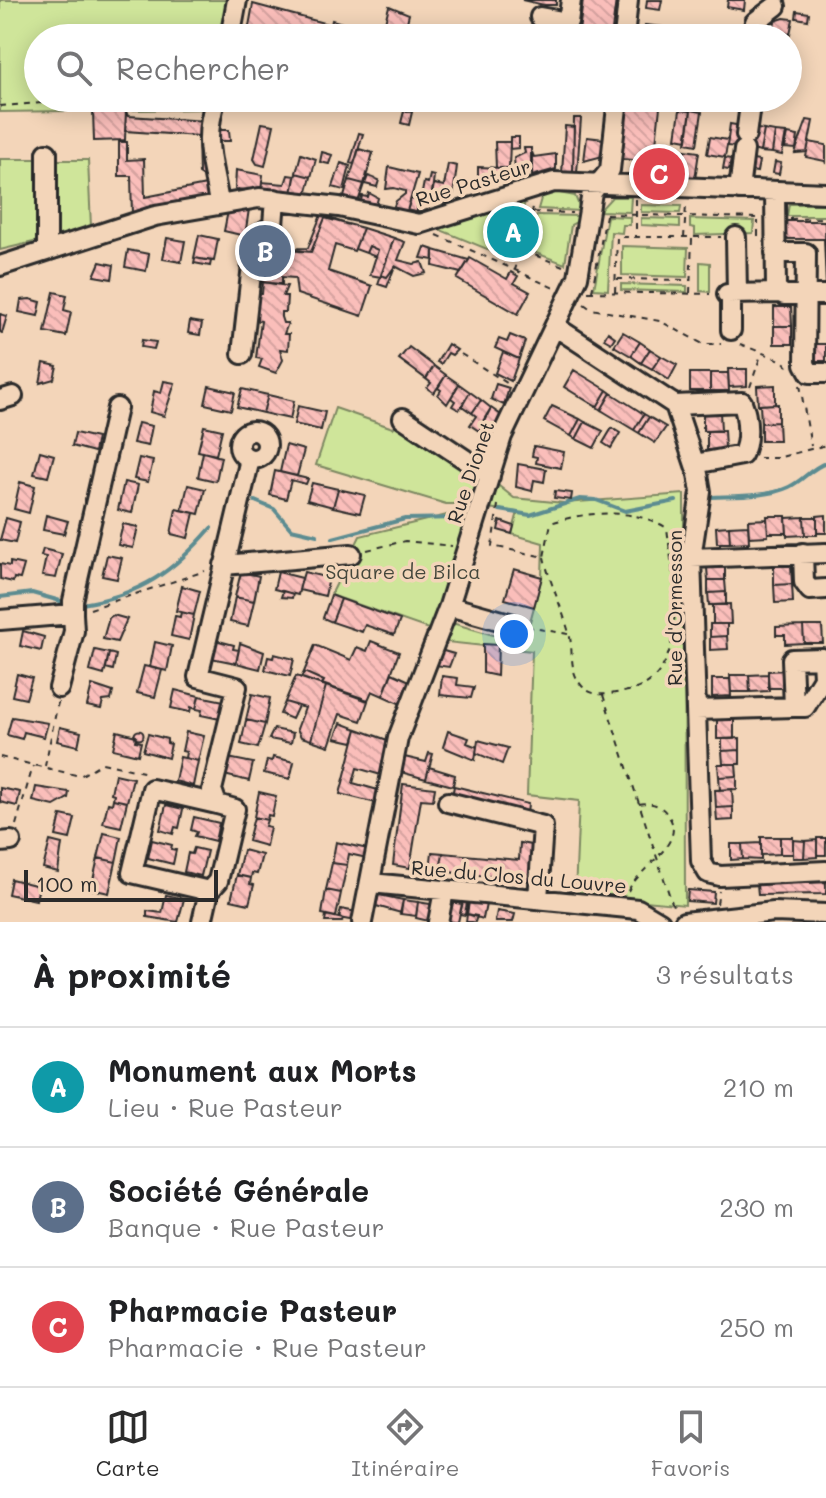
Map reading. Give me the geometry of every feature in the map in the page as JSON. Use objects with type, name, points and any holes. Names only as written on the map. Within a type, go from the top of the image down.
[{"type":"street","points":[[233,24],[237,0]]},
{"type":"street","points":[[540,17],[568,22],[571,0]]},
{"type":"street","points":[[625,24],[628,0]]},
{"type":"street","points":[[755,24],[776,6]]},
{"type":"street","points":[[213,112],[208,139],[211,176],[219,203]]},
{"type":"street","name":"Rue Dionet","points":[[362,922],[385,790],[398,738],[449,606],[502,436],[571,295],[598,214],[592,192],[610,170],[616,112]]},
{"type":"street","points":[[739,190],[749,112]]},
{"type":"street","points":[[47,153],[47,249]]},
{"type":"street","name":"Rue Pasteur","points":[[0,266],[155,216],[219,203],[275,199],[339,207],[419,224],[554,182],[826,193]]},
{"type":"street","points":[[775,191],[775,285],[780,293]]},
{"type":"street","points":[[242,354],[255,238],[273,225],[275,199]]},
{"type":"street","points":[[775,236],[806,253],[805,364],[810,373],[826,373]]},
{"type":"street","points":[[731,330],[736,237]]},
{"type":"street","points":[[732,294],[826,295]]},
{"type":"street","points":[[556,327],[675,405],[742,402],[747,446],[742,455],[695,464]]},
{"type":"street","name":"Rue d'Ormesson","points":[[675,405],[701,492],[691,558],[701,861],[708,873],[720,876]]},
{"type":"street","points":[[59,688],[74,631],[73,601],[117,408]]},
{"type":"street","points":[[403,418],[490,476]]},
{"type":"street","points":[[217,804],[212,790],[237,687],[198,677],[250,459]]},
{"type":"street","points":[[803,553],[804,582],[810,590],[826,589]]},
{"type":"street","points":[[691,558],[826,553]]},
{"type":"street","points":[[224,565],[351,554]]},
{"type":"street","points":[[449,606],[513,624]]},
{"type":"street","points":[[0,620],[73,614]]},
{"type":"street","points":[[696,710],[794,707]]},
{"type":"street","points":[[202,922],[209,891],[218,881],[235,809],[153,782],[132,873],[209,891]]},
{"type":"street","points":[[448,802],[552,826],[538,899]]},
{"type":"street","points":[[720,876],[826,871]]},
{"type":"street","name":"Rue du Clos du Louvre","points":[[371,883],[623,907],[648,912],[660,922]]},
{"type":"street","points":[[438,922],[444,891]]},
{"type":"street","points":[[679,915],[826,914]]},
{"type":"path","points":[[0,106],[24,105]]},
{"type":"path","points":[[515,270],[539,185]]},
{"type":"path","points":[[636,187],[636,238]]},
{"type":"path","points":[[684,239],[686,188]]},
{"type":"path","points":[[533,212],[685,216],[775,236]]},
{"type":"path","points":[[592,292],[598,214]]},
{"type":"path","points":[[615,292],[617,237],[692,239],[775,236],[826,218]]},
{"type":"path","points":[[419,224],[571,295],[591,309],[660,321],[703,344],[741,344],[783,361],[794,373],[800,387],[802,414],[811,446]]},
{"type":"path","points":[[690,294],[692,239]]},
{"type":"path","points":[[523,250],[579,272]]},
{"type":"path","points":[[616,279],[691,280]]},
{"type":"path","points":[[571,295],[592,292],[732,294]]},
{"type":"path","points":[[461,354],[498,379],[525,391]]},
{"type":"path","points":[[742,402],[762,354]]},
{"type":"path","points":[[742,455],[777,458],[811,446],[826,445]]},
{"type":"path","points":[[498,500],[492,546],[544,557]]},
{"type":"path","points":[[576,514],[649,517],[667,528],[673,574],[669,655],[655,681],[646,687],[603,694],[583,687],[573,670],[569,635],[551,589],[544,557],[551,523],[576,514]]},
{"type":"path","points":[[351,554],[405,541],[467,548]]},
{"type":"path","points":[[73,614],[224,565]]},
{"type":"path","points":[[513,624],[569,635]]},
{"type":"path","points":[[44,767],[59,688]]},
{"type":"path","points":[[603,694],[637,804],[679,915]]},
{"type":"path","points":[[0,757],[80,776],[102,763],[153,782]]},
{"type":"path","points":[[6,841],[34,765]]},
{"type":"path","points":[[623,907],[633,880],[672,841],[672,821],[666,811],[654,804],[637,804]]},
{"type":"path","points":[[717,917],[720,876]]},
{"type":"green space","points":[[0,0],[229,0],[224,24],[24,24],[24,112],[0,112]]},
{"type":"green space","points":[[0,159],[39,159],[42,240],[0,250]]},
{"type":"green space","points":[[55,160],[88,160],[91,227],[52,237]]},
{"type":"green space","points":[[554,192],[575,196],[581,211],[538,209],[542,195]]},
{"type":"green space","points":[[612,197],[631,197],[630,212],[599,211]]},
{"type":"green space","points":[[525,202],[509,258],[438,229]]},
{"type":"green space","points":[[789,204],[826,204],[826,216],[787,216]]},
{"type":"green space","points":[[641,205],[681,206],[680,213],[641,212]]},
{"type":"green space","points":[[537,215],[580,216],[571,225],[565,264],[528,250]]},
{"type":"green space","points":[[607,216],[630,217],[630,225],[623,225],[622,233],[611,232],[608,290],[594,289]]},
{"type":"green space","points":[[641,218],[680,219],[680,227],[641,225]]},
{"type":"green space","points":[[690,219],[754,221],[753,233],[695,235]]},
{"type":"green space","points":[[622,246],[688,248],[687,277],[622,275]]},
{"type":"green space","points":[[700,262],[710,263],[710,292],[700,291]]},
{"type":"green space","points":[[621,284],[687,286],[687,292],[621,290]]},
{"type":"green space","points":[[335,408],[393,428],[399,422],[481,478],[473,504],[446,504],[316,465]]},
{"type":"green space","points":[[494,482],[514,498],[564,503],[684,494],[685,905],[575,894],[579,801],[527,795],[532,651],[446,642],[452,623],[524,644],[542,577],[543,543],[512,534],[518,512],[487,508]]},
{"type":"green space","name":"Square de Bilca","points":[[472,509],[431,630],[331,595],[360,536]]},
{"type":"building","points":[[522,0],[556,0],[556,5],[544,5]]},
{"type":"building","points":[[583,0],[616,0],[613,24],[580,24]]},
{"type":"building","points":[[647,0],[662,0],[660,10],[646,8]]},
{"type":"building","points":[[728,0],[745,0],[744,10],[727,7]]},
{"type":"building","points":[[253,4],[327,24],[249,24]]},
{"type":"building","points":[[389,6],[409,14],[406,24],[385,22]]},
{"type":"building","points":[[797,11],[809,13],[808,20],[796,18]]},
{"type":"building","points":[[793,19],[792,24],[775,24],[775,21]]},
{"type":"building","points":[[93,112],[126,112],[125,140],[94,141]]},
{"type":"building","points":[[126,112],[128,116],[206,121],[205,178],[199,174],[198,136],[125,131]]},
{"type":"building","points":[[404,112],[412,112],[409,125],[401,123]]},
{"type":"building","points":[[626,112],[659,112],[654,162],[621,159]]},
{"type":"building","points":[[680,112],[691,112],[687,140],[676,138]]},
{"type":"building","points":[[691,112],[702,112],[697,145],[686,143]]},
{"type":"building","points":[[574,118],[581,118],[577,173],[573,173]]},
{"type":"building","points":[[807,120],[813,121],[807,152],[795,153]]},
{"type":"building","points":[[262,123],[274,125],[265,166],[257,164],[254,159]]},
{"type":"building","points":[[730,124],[742,126],[735,147],[727,146]]},
{"type":"building","points":[[565,126],[574,127],[573,173],[562,173]]},
{"type":"building","points":[[752,128],[764,130],[760,152],[749,149]]},
{"type":"building","points":[[217,130],[229,130],[230,141],[217,141]]},
{"type":"building","points":[[764,130],[775,132],[772,153],[760,152]]},
{"type":"building","points":[[775,132],[786,133],[782,155],[772,153]]},
{"type":"building","points":[[359,133],[363,134],[354,164],[350,163]]},
{"type":"building","points":[[788,134],[798,136],[796,149],[785,148]]},
{"type":"building","points":[[510,137],[519,137],[519,148],[510,149]]},
{"type":"building","points":[[587,137],[604,139],[603,156],[584,161]]},
{"type":"building","points":[[710,137],[728,140],[725,157],[707,154]]},
{"type":"building","points":[[656,141],[667,142],[669,160],[684,161],[681,180],[652,178]]},
{"type":"building","points":[[119,142],[127,142],[127,160],[144,159],[145,197],[206,185],[207,199],[132,215],[131,176],[119,176]]},
{"type":"building","points":[[495,142],[510,142],[509,168],[496,168]]},
{"type":"building","points":[[809,142],[826,145],[826,164],[825,161],[806,157]]},
{"type":"building","points":[[524,148],[531,148],[531,167],[515,169],[514,158],[525,153]]},
{"type":"building","points":[[359,149],[373,153],[364,184],[349,180]]},
{"type":"building","points":[[685,150],[699,152],[695,179],[681,177]]},
{"type":"building","points":[[322,152],[332,155],[329,164],[320,162]]},
{"type":"building","points":[[532,152],[534,157],[556,154],[556,169],[532,176]]},
{"type":"building","points":[[301,154],[316,159],[311,177],[296,173]]},
{"type":"building","points":[[725,158],[731,159],[729,170],[723,169]]},
{"type":"building","points":[[753,160],[759,161],[757,172],[751,171]]},
{"type":"building","points":[[775,162],[781,163],[779,174],[773,173]]},
{"type":"building","points":[[341,163],[350,166],[344,190],[333,187]]},
{"type":"building","points":[[448,164],[457,166],[452,204],[431,200],[434,184],[444,186]]},
{"type":"building","points":[[389,167],[418,174],[406,214],[392,211],[405,191],[386,189]]},
{"type":"building","points":[[478,167],[501,168],[501,179],[478,178]]},
{"type":"building","points":[[236,170],[263,175],[261,191],[235,189]]},
{"type":"building","points":[[296,173],[311,177],[306,195],[292,193]]},
{"type":"building","points":[[288,175],[295,176],[292,194],[261,191],[262,182],[285,184]]},
{"type":"building","points":[[430,175],[434,176],[431,200],[421,198],[424,182],[428,183]]},
{"type":"building","points":[[368,176],[379,180],[377,187],[365,184]]},
{"type":"building","points":[[349,180],[364,184],[358,202],[344,197]]},
{"type":"building","points":[[369,193],[378,198],[375,209],[360,205],[362,196],[368,197]]},
{"type":"building","points":[[411,199],[417,200],[417,216],[406,214]]},
{"type":"building","points":[[249,209],[245,236],[224,231],[228,211]]},
{"type":"building","points":[[321,215],[349,225],[325,218],[311,252],[275,249],[308,248]]},
{"type":"building","points":[[325,218],[363,228],[354,251],[335,245],[328,271],[372,286],[362,316],[297,294],[295,278],[282,277],[282,284],[259,282],[262,245],[311,252]]},
{"type":"building","points":[[786,221],[825,221],[826,285],[824,239],[786,239]]},
{"type":"building","points":[[363,228],[394,238],[381,277],[370,275],[378,250],[369,246],[366,253],[355,249]]},
{"type":"building","points":[[199,235],[218,239],[214,261],[194,258]]},
{"type":"building","points":[[167,238],[185,241],[181,262],[163,259]]},
{"type":"building","points":[[394,238],[405,242],[398,260],[414,264],[422,262],[426,273],[414,276],[395,266],[387,277],[381,275]]},
{"type":"building","points":[[369,246],[378,250],[376,257],[366,253]]},
{"type":"building","points":[[425,247],[434,250],[434,260],[421,258]]},
{"type":"building","points":[[128,250],[149,254],[146,271],[125,267]]},
{"type":"building","points":[[434,250],[469,260],[461,273],[433,266]]},
{"type":"building","points":[[195,258],[211,261],[210,266],[194,263]]},
{"type":"building","points":[[470,258],[507,279],[511,272],[518,276],[514,283],[530,292],[518,314],[457,279]]},
{"type":"building","points":[[100,262],[114,265],[112,279],[94,276]]},
{"type":"building","points":[[395,266],[387,287],[378,284],[381,275],[387,277]]},
{"type":"building","points":[[263,282],[287,286],[283,296],[287,296],[286,312],[281,312],[281,317],[283,323],[288,323],[284,334],[289,334],[288,350],[280,349],[283,360],[276,373],[259,367],[262,359],[256,358],[261,321],[255,320],[256,294],[262,294]]},
{"type":"building","points":[[54,292],[67,295],[64,310],[71,312],[66,336],[45,332]]},
{"type":"building","points":[[21,300],[41,302],[38,316],[19,312]]},
{"type":"building","points":[[774,307],[791,307],[792,326],[774,326]]},
{"type":"building","points":[[0,314],[7,316],[2,333],[0,332]]},
{"type":"building","points":[[190,321],[202,323],[200,335],[188,333]]},
{"type":"building","points":[[774,326],[792,326],[792,344],[774,344]]},
{"type":"building","points":[[608,332],[615,337],[611,343],[604,339]]},
{"type":"building","points":[[623,332],[640,342],[631,356],[614,346]]},
{"type":"building","points":[[510,335],[525,341],[519,359],[495,348],[499,339],[507,342]]},
{"type":"building","points":[[142,340],[156,342],[154,349],[141,347]]},
{"type":"building","points":[[640,342],[650,349],[641,363],[631,356]]},
{"type":"building","points":[[448,344],[457,350],[452,355],[448,353],[441,364],[437,362]]},
{"type":"building","points":[[814,344],[826,344],[826,361],[814,361]]},
{"type":"building","points":[[409,347],[434,366],[426,379],[399,359]]},
{"type":"building","points":[[650,349],[661,356],[652,369],[641,363]]},
{"type":"building","points":[[503,352],[519,359],[511,381],[495,373]]},
{"type":"building","points":[[661,356],[677,365],[669,380],[652,369]]},
{"type":"building","points":[[44,363],[57,366],[54,379],[40,383]]},
{"type":"building","points":[[434,366],[446,375],[434,393],[427,388],[431,383],[426,379]]},
{"type":"building","points":[[728,369],[747,369],[747,386],[729,387]]},
{"type":"building","points":[[574,370],[607,390],[597,407],[564,387]]},
{"type":"building","points":[[690,373],[710,373],[710,391],[690,391]]},
{"type":"building","points":[[710,373],[728,373],[729,391],[710,391]]},
{"type":"building","points":[[446,375],[459,384],[447,404],[438,395],[441,390],[438,388]]},
{"type":"building","points":[[164,381],[175,383],[164,416],[150,412],[154,391],[161,393]]},
{"type":"building","points":[[459,384],[470,392],[459,410],[452,406],[455,401],[451,398]]},
{"type":"building","points":[[496,384],[509,388],[504,405],[491,399]]},
{"type":"building","points":[[775,385],[775,404],[758,405],[757,386]]},
{"type":"building","points":[[209,386],[235,392],[231,410],[205,404]]},
{"type":"building","points":[[242,389],[268,395],[263,413],[237,407]]},
{"type":"building","points":[[607,390],[611,393],[601,410],[597,407]]},
{"type":"building","points":[[470,392],[481,400],[472,413],[462,406]]},
{"type":"building","points":[[611,393],[644,414],[634,430],[601,410]]},
{"type":"building","points":[[268,395],[294,401],[290,419],[263,413]]},
{"type":"building","points":[[481,400],[491,408],[479,431],[470,425],[476,416],[472,413]]},
{"type":"building","points":[[778,404],[778,422],[761,423],[760,405]]},
{"type":"building","points":[[298,406],[325,412],[321,430],[294,424]]},
{"type":"building","points":[[552,406],[580,419],[571,436],[544,421]]},
{"type":"building","points":[[491,408],[501,415],[494,436],[485,430],[489,426],[483,421]]},
{"type":"building","points":[[720,411],[721,431],[703,431],[703,412]]},
{"type":"building","points":[[644,414],[649,417],[639,433],[634,430]]},
{"type":"building","points":[[649,417],[666,427],[655,443],[639,433]]},
{"type":"building","points":[[580,419],[585,422],[576,439],[571,436]]},
{"type":"building","points":[[585,422],[603,431],[594,448],[576,439]]},
{"type":"building","points":[[778,422],[779,441],[761,441],[761,423]]},
{"type":"building","points":[[138,423],[152,426],[148,446],[133,443]]},
{"type":"building","points":[[204,426],[222,430],[216,455],[198,451]]},
{"type":"building","points":[[612,428],[620,433],[611,448],[603,443]]},
{"type":"building","points":[[724,430],[725,449],[707,450],[707,431]]},
{"type":"building","points":[[75,433],[97,438],[94,452],[72,446]]},
{"type":"building","points":[[286,445],[304,450],[297,476],[280,472]]},
{"type":"building","points":[[534,446],[564,452],[561,468],[536,463],[537,457],[532,456]]},
{"type":"building","points":[[40,451],[54,455],[48,477],[34,474]]},
{"type":"building","points":[[203,452],[221,457],[216,481],[198,477]]},
{"type":"building","points":[[139,458],[153,461],[148,482],[134,479]]},
{"type":"building","points":[[518,464],[546,469],[544,482],[534,480],[532,491],[516,487]]},
{"type":"building","points":[[275,471],[308,479],[306,484],[291,480],[286,499],[270,495]]},
{"type":"building","points":[[20,482],[35,486],[29,513],[14,509]]},
{"type":"building","points":[[124,482],[138,485],[132,513],[118,510]]},
{"type":"building","points":[[312,483],[338,489],[333,507],[307,500]]},
{"type":"building","points":[[188,485],[205,489],[199,514],[182,510]]},
{"type":"building","points":[[338,489],[365,495],[360,513],[333,507]]},
{"type":"building","points":[[555,491],[572,493],[571,500],[554,498]]},
{"type":"building","points":[[176,509],[194,513],[188,538],[171,534]]},
{"type":"building","points":[[46,515],[68,521],[64,534],[43,530]]},
{"type":"building","points":[[826,515],[826,533],[817,533],[817,516]]},
{"type":"building","points":[[767,516],[786,516],[787,533],[768,533]]},
{"type":"building","points":[[804,517],[805,535],[787,536],[786,518]]},
{"type":"building","points":[[804,517],[817,517],[817,535],[805,535]]},
{"type":"building","points":[[6,518],[20,522],[15,543],[0,540]]},
{"type":"building","points":[[767,519],[768,536],[749,537],[748,520]]},
{"type":"building","points":[[500,521],[514,526],[512,534],[498,530]]},
{"type":"building","points":[[123,524],[138,527],[133,548],[118,545]]},
{"type":"building","points":[[748,525],[749,542],[730,543],[729,526]]},
{"type":"building","points":[[729,526],[730,543],[717,543],[716,527]]},
{"type":"building","points":[[43,549],[62,554],[56,578],[42,576],[46,557],[41,556]]},
{"type":"building","points":[[107,555],[122,558],[117,579],[102,576]]},
{"type":"building","points":[[10,562],[24,565],[20,579],[14,578],[13,582],[0,579],[0,564],[10,566]]},
{"type":"building","points":[[774,565],[791,565],[792,584],[774,585]]},
{"type":"building","points":[[725,567],[725,580],[708,580],[707,568]]},
{"type":"building","points":[[514,569],[542,577],[534,607],[505,599]]},
{"type":"building","points":[[241,572],[259,576],[254,601],[235,597]]},
{"type":"building","points":[[278,572],[302,578],[298,595],[274,589]]},
{"type":"building","points":[[304,572],[329,578],[325,596],[299,590]]},
{"type":"building","points":[[708,580],[725,580],[726,592],[708,593]]},
{"type":"building","points":[[792,584],[793,602],[775,603],[774,585]]},
{"type":"building","points":[[182,586],[200,591],[194,615],[176,611]]},
{"type":"building","points":[[283,591],[293,594],[292,598],[281,597]]},
{"type":"building","points":[[726,592],[726,605],[709,605],[708,593]]},
{"type":"building","points":[[331,595],[341,599],[332,622],[323,618]]},
{"type":"building","points":[[235,597],[254,601],[248,626],[230,622]]},
{"type":"building","points":[[341,599],[400,620],[394,635],[365,625],[362,632],[332,622]]},
{"type":"building","points":[[730,604],[731,624],[713,624],[713,605]]},
{"type":"building","points":[[181,612],[194,615],[189,640],[171,636],[175,616],[180,617]]},
{"type":"building","points":[[113,615],[127,619],[117,642],[103,639],[109,618]]},
{"type":"building","points":[[710,624],[727,624],[727,636],[710,637]]},
{"type":"building","points":[[803,626],[804,643],[785,644],[785,635],[776,635],[776,627]]},
{"type":"building","points":[[803,626],[822,626],[823,643],[804,643]]},
{"type":"building","points":[[23,631],[44,637],[41,651],[20,646]]},
{"type":"building","points":[[727,636],[728,649],[710,650],[710,637]]},
{"type":"building","points":[[215,640],[234,645],[233,649],[239,650],[236,663],[211,658]]},
{"type":"building","points":[[371,641],[399,652],[383,696],[372,691],[368,700],[322,684],[324,681],[304,672],[315,645],[351,660],[357,647],[367,651]]},
{"type":"building","points":[[155,642],[172,646],[167,671],[150,667]]},
{"type":"building","points":[[240,643],[264,652],[260,669],[236,663]]},
{"type":"building","points":[[483,644],[498,645],[497,676],[483,673]]},
{"type":"building","points":[[95,650],[109,653],[104,675],[90,671]]},
{"type":"building","points":[[440,650],[454,654],[449,667],[435,665]]},
{"type":"building","points":[[109,653],[116,655],[113,670],[106,668]]},
{"type":"building","points":[[274,654],[294,659],[290,676],[265,670],[268,657],[273,658]]},
{"type":"building","points":[[144,666],[162,670],[155,697],[137,693]]},
{"type":"building","points":[[787,670],[787,688],[768,688],[768,671]]},
{"type":"building","points":[[304,672],[324,681],[322,685],[301,678]]},
{"type":"building","points":[[392,673],[412,682],[403,705],[383,696]]},
{"type":"building","points":[[17,674],[32,678],[26,699],[12,696]]},
{"type":"building","points":[[768,674],[769,691],[750,692],[749,675]]},
{"type":"building","points":[[730,675],[749,675],[750,692],[731,692]]},
{"type":"building","points":[[296,676],[326,686],[311,740],[301,737],[297,729],[305,708],[285,702]]},
{"type":"building","points":[[442,676],[458,678],[457,685],[474,687],[471,698],[440,695]]},
{"type":"building","points":[[712,679],[730,679],[731,696],[712,697]]},
{"type":"building","points":[[92,685],[113,692],[111,700],[103,701],[101,709],[87,706]]},
{"type":"building","points":[[326,686],[368,701],[361,721],[340,714],[329,746],[311,740]]},
{"type":"building","points":[[175,690],[199,696],[196,709],[191,707],[190,712],[171,708]]},
{"type":"building","points":[[252,694],[270,698],[265,724],[246,720]]},
{"type":"building","points":[[199,696],[224,701],[220,719],[201,715],[202,710],[196,709]]},
{"type":"building","points":[[285,702],[298,706],[292,719],[280,714]]},
{"type":"building","points":[[12,717],[48,723],[44,737],[24,732],[22,739],[7,735]]},
{"type":"building","points":[[734,719],[734,739],[717,739],[717,720]]},
{"type":"building","points":[[246,720],[265,724],[258,748],[241,744]]},
{"type":"building","points":[[341,723],[357,729],[353,742],[335,738]]},
{"type":"building","points":[[60,727],[81,732],[78,746],[57,741]]},
{"type":"building","points":[[274,729],[293,733],[291,743],[269,739]]},
{"type":"building","points":[[357,729],[390,741],[381,775],[357,768],[353,783],[378,790],[376,803],[340,794]]},
{"type":"building","points":[[139,730],[144,735],[139,740],[134,735]]},
{"type":"building","points":[[117,731],[136,736],[135,741],[141,742],[138,755],[113,749]]},
{"type":"building","points":[[448,731],[469,738],[467,743],[477,747],[475,760],[443,747]]},
{"type":"building","points":[[186,732],[204,736],[198,761],[185,758],[186,752],[182,751]]},
{"type":"building","points":[[148,734],[167,739],[167,743],[171,744],[168,758],[143,751]]},
{"type":"building","points":[[740,738],[740,750],[722,751],[722,739]]},
{"type":"building","points":[[478,740],[508,748],[502,764],[476,753]]},
{"type":"building","points":[[740,750],[740,764],[723,764],[722,751]]},
{"type":"building","points":[[429,753],[433,754],[426,779],[397,771],[400,756],[426,762]]},
{"type":"building","points":[[180,757],[198,761],[193,786],[175,781]]},
{"type":"building","points":[[273,757],[294,762],[290,779],[264,773],[267,760],[272,761]]},
{"type":"building","points":[[228,758],[253,763],[249,781],[224,775]]},
{"type":"building","points":[[718,764],[736,764],[737,776],[719,777]]},
{"type":"building","points":[[429,767],[455,775],[453,786],[426,779]]},
{"type":"building","points":[[115,774],[133,778],[127,802],[113,799],[114,794],[111,793]]},
{"type":"building","points":[[737,776],[737,789],[720,790],[719,777]]},
{"type":"building","points":[[403,784],[435,788],[433,800],[421,799],[410,868],[393,865]]},
{"type":"building","points":[[454,786],[528,804],[527,814],[452,796]]},
{"type":"building","points":[[36,787],[69,792],[68,798],[54,806],[33,801]]},
{"type":"building","points":[[0,788],[20,792],[17,806],[0,802]]},
{"type":"building","points":[[732,789],[733,807],[716,808],[715,790]]},
{"type":"building","points":[[259,792],[276,796],[272,816],[268,815],[267,820],[254,817]]},
{"type":"building","points":[[113,799],[127,802],[121,827],[103,823],[108,803],[112,804]]},
{"type":"building","points":[[166,805],[183,809],[179,828],[175,827],[173,834],[160,830]]},
{"type":"building","points":[[733,807],[733,820],[717,821],[716,808]]},
{"type":"building","points":[[61,815],[75,818],[70,839],[56,836]]},
{"type":"building","points":[[194,817],[219,823],[215,841],[195,836],[197,832],[191,830]]},
{"type":"building","points":[[254,817],[267,820],[265,826],[270,827],[266,846],[248,841]]},
{"type":"building","points":[[104,833],[121,837],[116,862],[98,858]]},
{"type":"building","points":[[761,837],[780,837],[780,854],[761,855]]},
{"type":"building","points":[[780,837],[793,837],[793,854],[780,854]]},
{"type":"building","points":[[817,838],[826,838],[826,855],[817,855]]},
{"type":"building","points":[[152,840],[172,845],[171,849],[176,850],[173,864],[148,858]]},
{"type":"building","points":[[793,840],[805,841],[804,858],[793,858]]},
{"type":"building","points":[[817,840],[817,857],[804,858],[805,841]]},
{"type":"building","points":[[50,841],[62,844],[58,872],[43,868]]},
{"type":"building","points":[[336,842],[368,849],[367,858],[349,854],[347,865],[332,863]]},
{"type":"building","points":[[520,843],[532,845],[529,881],[440,871],[443,853],[519,860]]},
{"type":"building","points":[[761,843],[761,860],[743,859],[742,844]]},
{"type":"building","points":[[731,844],[742,844],[743,859],[731,860]]},
{"type":"building","points":[[194,848],[207,851],[201,876],[184,872],[188,853],[192,854]]},
{"type":"building","points":[[243,850],[262,855],[257,874],[252,873],[251,878],[237,875]]},
{"type":"building","points":[[432,852],[443,853],[440,871],[430,870]]},
{"type":"building","points":[[98,858],[116,862],[109,893],[91,889]]},
{"type":"building","points":[[332,863],[347,865],[341,893],[326,890]]},
{"type":"building","points":[[237,875],[251,878],[250,884],[254,885],[249,904],[231,900]]},
{"type":"building","points":[[11,879],[39,886],[36,900],[8,894]]},
{"type":"building","points":[[826,882],[826,894],[758,895],[757,884]]},
{"type":"building","points":[[326,890],[341,893],[336,917],[322,914]]},
{"type":"building","points":[[688,890],[714,892],[713,903],[687,901]]},
{"type":"building","points":[[166,895],[184,899],[178,922],[147,917],[147,911],[162,913]]},
{"type":"building","points":[[379,895],[403,900],[401,913],[376,906]]},
{"type":"building","points":[[403,900],[418,902],[416,916],[400,914]]},
{"type":"building","points":[[418,902],[436,905],[433,922],[416,918]]},
{"type":"building","points":[[449,902],[462,904],[458,922],[444,922]]},
{"type":"building","points":[[463,902],[467,902],[465,915],[460,914]]},
{"type":"building","points":[[469,902],[486,904],[483,919],[467,914]]},
{"type":"building","points":[[341,909],[357,912],[355,921],[339,918]]},
{"type":"building","points":[[497,911],[515,914],[513,922],[495,922]]},
{"type":"building","points":[[467,914],[477,916],[475,922],[466,922]]},
{"type":"building","points":[[326,915],[343,919],[342,922],[325,922]]},
{"type":"waterway","points":[[712,497],[771,493],[794,484],[826,463]]},
{"type":"waterway","points":[[500,510],[530,515],[580,499],[596,500],[625,511],[676,501]]},
{"type":"waterway","points":[[255,501],[274,509],[291,529],[317,535]]},
{"type":"waterway","points":[[333,538],[405,519],[462,518]]},
{"type":"waterway","points":[[82,604],[122,594],[155,579],[184,557],[211,528]]},
{"type":"waterway","points":[[0,597],[32,593],[64,602]]},
{"type":"place","name":"Pharmacie Pasteur","points":[[659,174]]},
{"type":"place","name":"Monument aux Morts","points":[[513,232]]},
{"type":"place","name":"Société Générale","points":[[265,251]]}]
